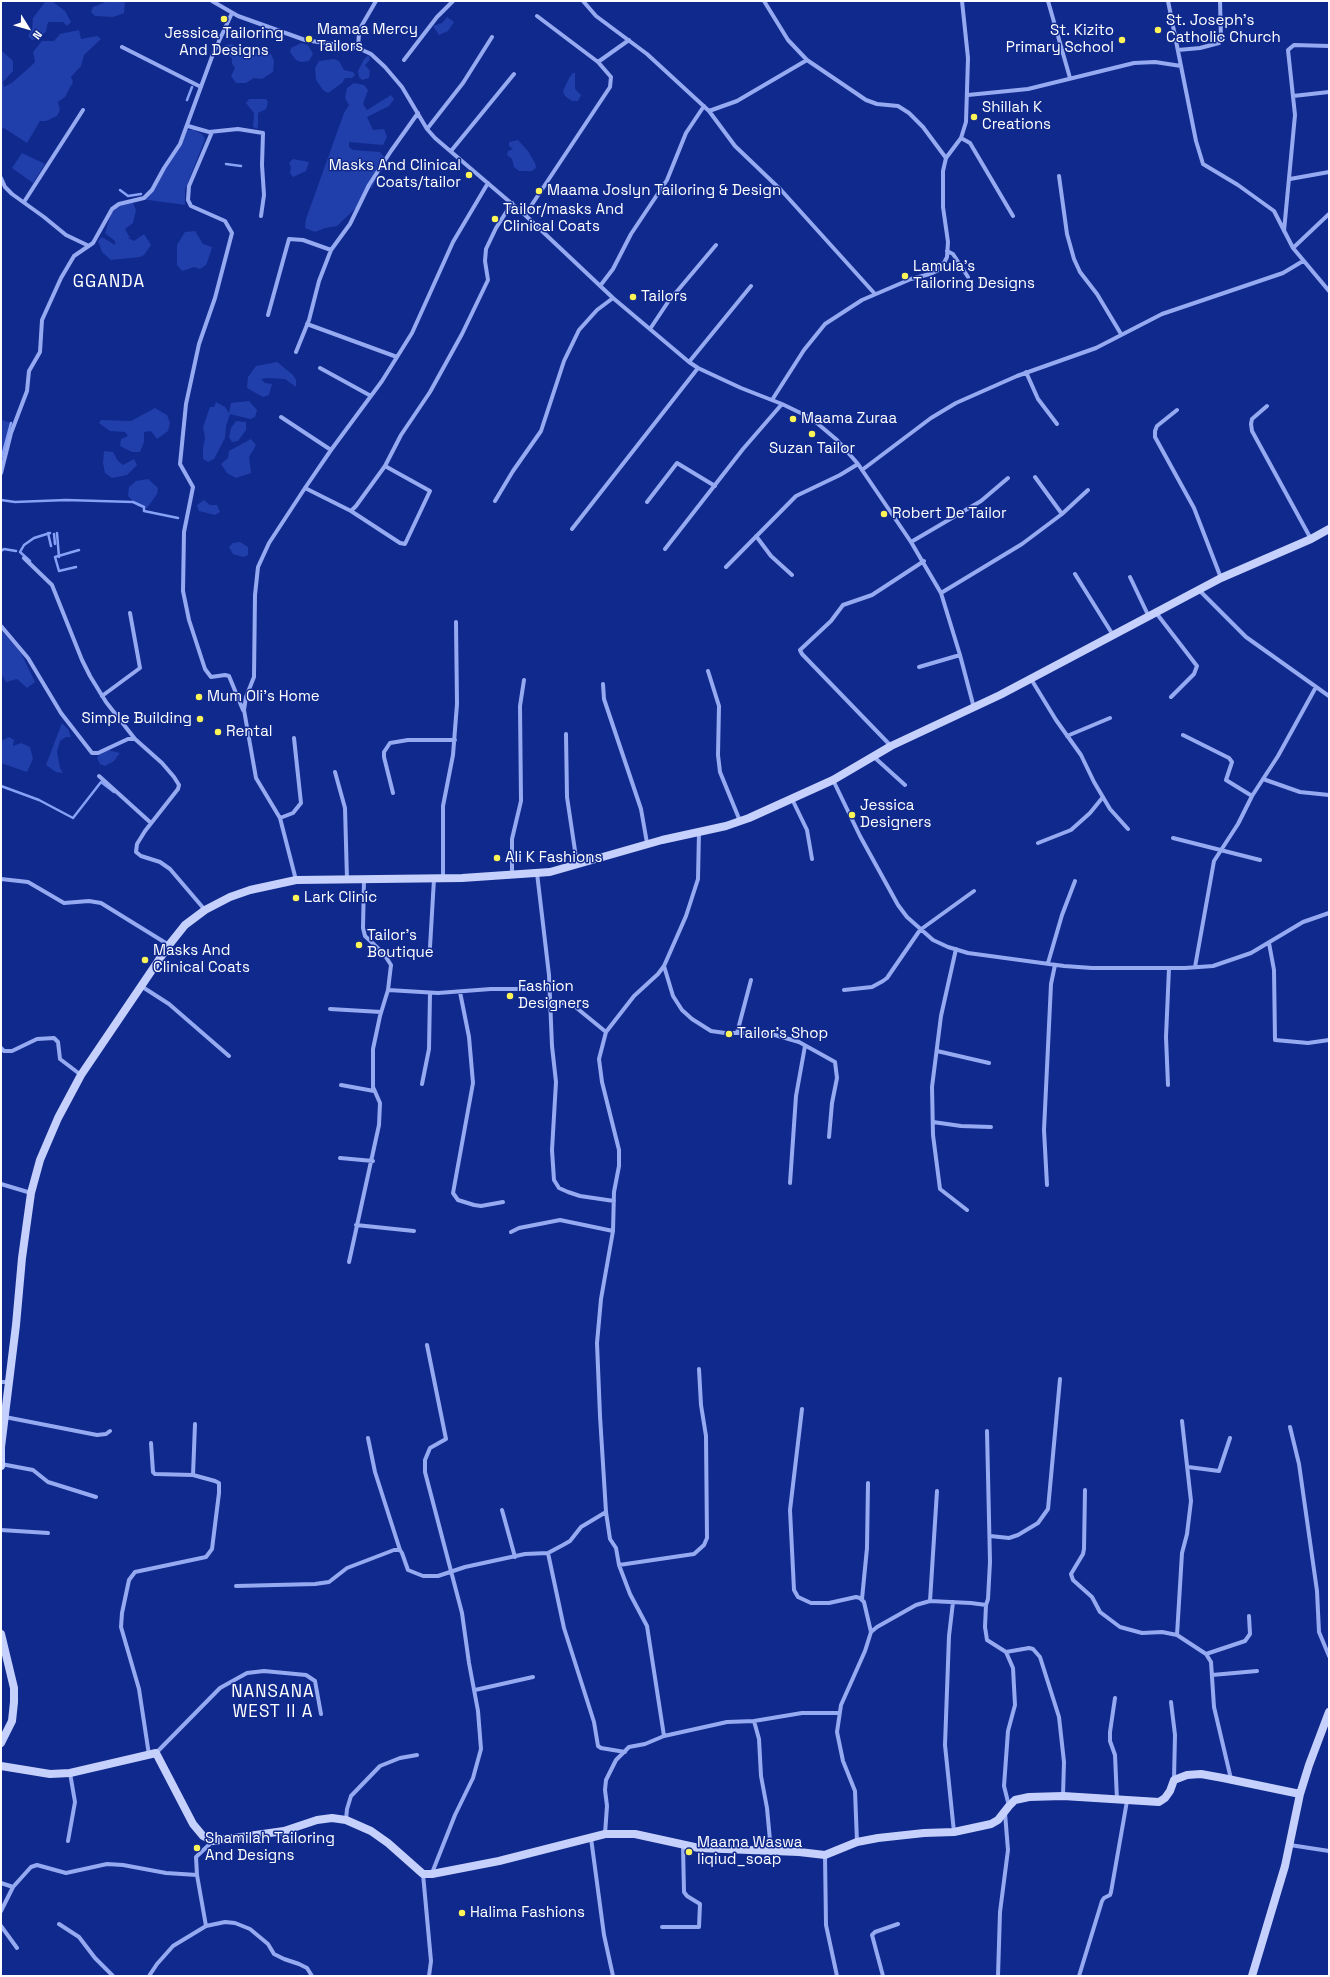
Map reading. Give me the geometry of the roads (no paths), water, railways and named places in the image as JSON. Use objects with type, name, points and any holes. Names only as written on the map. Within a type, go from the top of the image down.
[{"type":"street","points":[[212,1],[232,13],[305,40],[358,48],[371,54],[385,67],[418,113],[426,129],[512,203],[613,298],[689,362],[698,368],[741,388],[782,404],[811,418],[837,440],[858,464],[924,561],[941,593],[974,708]]},
{"type":"street","points":[[358,48],[359,33],[362,25],[376,1]]},
{"type":"street","points":[[404,60],[438,17],[453,1]]},
{"type":"street","points":[[583,1],[596,16],[629,40],[709,111],[735,146],[781,190],[875,294]]},
{"type":"street","points":[[764,1],[788,40],[807,60],[866,100],[877,104],[898,106],[910,113],[923,127],[946,158]]},
{"type":"street","points":[[772,400],[789,372],[821,328],[853,305],[875,294],[937,271],[944,263],[947,251],[948,232],[943,207],[942,181],[946,158],[961,138],[966,127],[968,58],[962,1]]},
{"type":"street","points":[[1048,1],[1070,78]]},
{"type":"street","points":[[1168,1],[1196,141],[1203,164],[1269,206],[1274,211],[1293,248],[1329,291]]},
{"type":"street","points":[[1178,50],[1200,48],[1219,43],[1221,39],[1220,1]]},
{"type":"street","points":[[1,473],[13,427],[27,391],[29,371],[40,352],[44,315],[67,267],[74,256],[87,245],[92,243],[112,209],[119,204],[144,198],[148,194],[164,168],[179,148],[213,54],[232,13]]},
{"type":"street","points":[[525,215],[610,87],[611,77],[598,62],[536,16]]},
{"type":"street","points":[[426,129],[463,83],[492,37]]},
{"type":"street","points":[[598,62],[629,40]]},
{"type":"street","points":[[1284,231],[1295,115],[1288,54],[1290,47],[1294,45],[1329,46]]},
{"type":"street","points":[[122,46],[201,87]]},
{"type":"street","points":[[709,111],[737,101],[807,60]]},
{"type":"street","points":[[968,95],[1016,91],[1118,66],[1144,62],[1164,62],[1182,66]]},
{"type":"street","points":[[451,151],[514,74]]},
{"type":"street","points":[[1293,96],[1329,92]]},
{"type":"street","points":[[600,286],[613,269],[631,234],[667,180],[686,133],[704,106]]},
{"type":"street","points":[[24,202],[83,110]]},
{"type":"street","points":[[296,352],[307,324],[319,281],[331,250],[350,224],[369,185],[387,156],[418,113]]},
{"type":"street","points":[[188,126],[212,132],[238,129],[263,133],[262,165],[264,195],[261,216]]},
{"type":"street","points":[[212,132],[189,186],[188,200],[192,206],[225,221],[232,233],[215,298],[195,358],[186,404],[180,464],[193,487],[184,532],[183,592],[189,620],[205,669],[210,677],[225,675],[229,676],[244,710],[256,778],[280,818],[296,880]]},
{"type":"street","points":[[961,138],[970,143],[1013,216]]},
{"type":"street","points":[[1290,179],[1329,172]]},
{"type":"street","points":[[1059,176],[1067,234],[1074,259],[1080,272],[1097,294],[1121,334]]},
{"type":"street","points":[[1,178],[7,190],[66,236],[87,245]]},
{"type":"street","points":[[244,710],[246,697],[254,678],[255,595],[258,567],[270,543],[330,450],[371,396],[397,358],[416,326],[426,300],[453,242],[488,183]]},
{"type":"street","points":[[351,511],[385,466],[401,435],[430,392],[462,334],[488,280],[485,261],[486,249],[498,224],[512,203]]},
{"type":"street","points":[[1293,248],[1329,214]]},
{"type":"street","points":[[268,315],[289,239],[303,240],[331,250]]},
{"type":"street","points":[[650,329],[668,302],[716,245]]},
{"type":"street","points":[[947,251],[953,254],[968,277]]},
{"type":"street","points":[[862,470],[944,410],[1026,372],[1096,348],[1162,314],[1283,273],[1303,261]]},
{"type":"street","points":[[689,362],[751,286]]},
{"type":"street","points":[[495,500],[513,471],[541,432],[564,361],[579,330],[597,310],[613,298]]},
{"type":"street","points":[[307,324],[397,358]]},
{"type":"street","points":[[320,368],[371,396]]},
{"type":"street","points":[[572,530],[698,368]]},
{"type":"street","points":[[1026,372],[1038,399],[1057,424]]},
{"type":"street","points":[[665,549],[744,449],[782,404]]},
{"type":"street","points":[[1267,406],[1252,419],[1252,431],[1311,539]]},
{"type":"street","points":[[1177,410],[1157,426],[1154,431],[1155,436],[1194,508],[1221,578]]},
{"type":"street","points":[[281,416],[330,450]]},
{"type":"street","points":[[647,502],[677,463],[715,486]]},
{"type":"street","points":[[726,567],[796,496],[840,475],[858,464]]},
{"type":"street","points":[[305,488],[351,511],[400,543],[405,544],[430,491],[385,466]]},
{"type":"street","points":[[1035,476],[1062,514]]},
{"type":"street","points":[[911,542],[981,501],[1008,478]]},
{"type":"street","points":[[941,593],[1022,544],[1062,514],[1088,490]]},
{"type":"street","points":[[96,1497],[48,1482],[32,1470],[1,1465],[1,1447],[5,1417],[5,1382],[31,1193],[40,1160],[55,1124],[81,1075],[141,986],[185,925],[205,910],[230,897],[250,890],[296,880],[434,879],[550,872],[578,865],[647,843],[740,822],[834,780],[891,746],[974,708],[1031,679],[1113,635],[1153,616],[1221,578],[1311,539],[1329,529]]},
{"type":"street","points":[[756,536],[771,556],[792,575]]},
{"type":"street","points":[[24,558],[52,585],[82,660],[102,696],[135,739],[162,762],[179,785],[177,792],[151,823],[137,844],[136,852],[141,856],[160,862],[170,869],[205,910]]},
{"type":"street","points":[[891,746],[802,654],[800,650],[830,621],[843,605],[872,595],[924,561]]},
{"type":"street","points":[[1076,574],[1113,635]]},
{"type":"street","points":[[1130,577],[1153,616],[1197,666],[1194,674],[1171,696]]},
{"type":"street","points":[[1199,590],[1246,636],[1329,696]]},
{"type":"street","points":[[102,696],[140,668],[130,613]]},
{"type":"street","points":[[444,878],[443,806],[455,740],[457,704],[456,622]]},
{"type":"street","points":[[1,626],[28,658],[61,713],[92,753],[98,753],[128,739],[135,739]]},
{"type":"street","points":[[919,667],[960,655]]},
{"type":"street","points":[[708,672],[719,706],[719,768],[722,780],[740,822]]},
{"type":"street","points":[[1031,679],[1056,720],[1081,755],[1103,797],[1115,816],[1128,829]]},
{"type":"street","points":[[512,875],[512,839],[521,802],[520,706],[524,680]]},
{"type":"street","points":[[603,684],[604,699],[641,809],[647,843]]},
{"type":"street","points":[[1195,967],[1214,861],[1223,849],[1252,796],[1278,756],[1316,687]]},
{"type":"street","points":[[1067,736],[1110,718]]},
{"type":"street","points":[[566,734],[567,797],[578,865]]},
{"type":"street","points":[[1182,735],[1229,758],[1232,762],[1226,780],[1252,796]]},
{"type":"street","points":[[280,818],[293,813],[301,803],[294,738]]},
{"type":"street","points":[[393,793],[384,757],[384,752],[390,743],[408,740],[455,740]]},
{"type":"street","points":[[874,757],[905,785]]},
{"type":"street","points":[[335,772],[346,814],[347,879]]},
{"type":"street","points":[[99,776],[151,823]]},
{"type":"street","points":[[1263,779],[1300,792],[1329,795]]},
{"type":"street","points":[[834,780],[857,829],[898,905],[920,930],[933,940],[968,953],[1092,968],[1168,968],[1213,966],[1251,953],[1303,922],[1329,913]]},
{"type":"street","points":[[1038,843],[1071,830],[1090,813],[1103,797]]},
{"type":"street","points":[[792,800],[807,830],[812,859]]},
{"type":"street","points":[[664,1736],[647,1626],[630,1594],[619,1565],[616,1548],[610,1539],[606,1512],[597,1355],[601,1299],[613,1231],[614,1201],[620,1166],[619,1150],[602,1082],[600,1059],[606,1032],[634,996],[658,974],[664,966],[686,916],[698,879],[700,832]]},
{"type":"street","points":[[1173,838],[1223,849],[1260,860]]},
{"type":"street","points":[[537,873],[551,1003],[556,1082],[552,1150],[554,1180],[559,1188],[568,1192],[580,1196],[614,1201]]},
{"type":"street","points":[[1,879],[28,882],[64,903],[89,901],[101,903],[169,946]]},
{"type":"street","points":[[349,1262],[356,1225],[373,1160],[380,1112],[379,1099],[374,1091],[373,1049],[381,1012],[388,990],[391,965],[384,954],[369,941],[363,928],[364,879]]},
{"type":"street","points":[[430,947],[434,879]]},
{"type":"street","points":[[1048,963],[1062,915],[1075,881]]},
{"type":"street","points":[[844,990],[872,987],[887,978],[920,930],[974,891]]},
{"type":"street","points":[[1269,943],[1274,970],[1275,1040],[1308,1043],[1329,1040]]},
{"type":"street","points":[[956,949],[941,1016],[932,1087],[933,1122],[940,1189],[967,1210]]},
{"type":"street","points":[[1047,1185],[1044,1130],[1051,984],[1055,964]]},
{"type":"street","points":[[664,966],[673,996],[682,1010],[692,1019],[711,1031],[768,1034],[805,1046],[831,1058],[837,1066],[837,1078],[832,1103],[829,1137]]},
{"type":"street","points":[[1168,968],[1166,1037],[1168,1085]]},
{"type":"street","points":[[737,1033],[751,980]]},
{"type":"street","points":[[141,986],[169,1004],[228,1056]]},
{"type":"street","points":[[388,990],[430,993],[491,989],[549,989]]},
{"type":"street","points":[[460,992],[468,1031],[472,1082],[454,1193],[458,1200],[474,1205],[481,1206],[503,1202]]},
{"type":"street","points":[[422,1084],[429,1049],[430,993]]},
{"type":"street","points":[[551,1003],[566,1003],[573,1006],[606,1032]]},
{"type":"street","points":[[330,1009],[381,1012]]},
{"type":"street","points":[[1,1048],[12,1051],[37,1040],[54,1038],[58,1042],[60,1059],[81,1075]]},
{"type":"street","points":[[790,1183],[796,1096],[805,1046]]},
{"type":"street","points":[[937,1051],[989,1063]]},
{"type":"street","points":[[341,1085],[374,1091]]},
{"type":"street","points":[[933,1122],[960,1126],[991,1127]]},
{"type":"street","points":[[340,1158],[373,1160]]},
{"type":"street","points":[[1,1184],[31,1193]]},
{"type":"street","points":[[511,1232],[519,1228],[560,1220],[613,1231]]},
{"type":"street","points":[[356,1225],[414,1231]]},
{"type":"street","points":[[426,1345],[446,1439],[430,1448],[424,1460],[425,1472],[453,1572],[464,1619],[469,1663],[475,1690],[481,1732],[481,1749],[473,1778],[428,1874],[431,1961],[429,1976]]},
{"type":"street","points":[[619,1565],[694,1554],[704,1545],[707,1538],[706,1436],[701,1405],[699,1369]]},
{"type":"street","points":[[990,1536],[1009,1538],[1018,1535],[1038,1523],[1048,1509],[1060,1379]]},
{"type":"street","points":[[802,1409],[790,1510],[794,1590],[798,1597],[811,1603],[829,1603],[856,1597],[862,1599]]},
{"type":"street","points":[[5,1417],[97,1435],[106,1434],[110,1431]]},
{"type":"street","points":[[1177,1635],[1182,1553],[1187,1534],[1191,1502],[1188,1467],[1184,1458],[1182,1421]]},
{"type":"street","points":[[193,1475],[195,1424]]},
{"type":"street","points":[[1290,1426],[1299,1464],[1318,1591],[1319,1632],[1329,1656]]},
{"type":"street","points":[[987,1431],[990,1579],[986,1605],[985,1627],[987,1640],[1006,1652],[1012,1668],[1015,1698],[1015,1705],[1008,1731],[1004,1786],[1007,1809],[1008,1850],[1000,1912],[998,1976]]},
{"type":"street","points":[[368,1438],[375,1472],[400,1550],[408,1570],[413,1573],[423,1576],[438,1576],[466,1567],[515,1556],[548,1553],[570,1541],[581,1527],[606,1512]]},
{"type":"street","points":[[1188,1467],[1219,1471],[1230,1438]]},
{"type":"street","points":[[151,1443],[153,1472],[155,1474],[193,1475],[219,1483],[212,1549],[206,1557],[133,1574],[129,1580],[122,1613],[122,1633],[138,1690],[152,1754],[193,1824],[203,1836],[212,1841],[284,1831],[317,1820],[332,1818],[346,1820],[371,1832],[388,1843],[428,1874],[499,1861],[605,1834],[635,1834],[683,1846],[713,1849],[825,1855],[857,1842],[924,1833],[954,1832],[992,1824],[1015,1800],[1029,1797],[1063,1796],[1158,1802],[1165,1798],[1170,1791],[1174,1780],[1175,1742],[1171,1702]]},
{"type":"street","points":[[857,1842],[855,1791],[840,1750],[837,1732],[839,1713],[866,1651],[871,1632],[862,1599],[866,1548],[868,1483]]},
{"type":"street","points":[[1085,1490],[1084,1549],[1083,1554],[1071,1574],[1073,1580],[1092,1596],[1100,1612],[1120,1627],[1142,1633],[1162,1632],[1177,1635],[1206,1654],[1211,1662],[1214,1707],[1231,1779]]},
{"type":"street","points":[[930,1602],[937,1491]]},
{"type":"street","points":[[502,1510],[515,1556]]},
{"type":"street","points":[[1,1530],[48,1533]]},
{"type":"street","points":[[236,1586],[315,1584],[329,1582],[343,1570],[353,1565],[384,1552],[400,1550]]},
{"type":"street","points":[[548,1553],[564,1628],[594,1722],[598,1746],[601,1748],[625,1752]]},
{"type":"street","points":[[871,1632],[916,1606],[930,1602],[953,1602],[986,1605]]},
{"type":"street","points":[[953,1602],[949,1636],[945,1744],[954,1832]]},
{"type":"street","points":[[1206,1654],[1244,1641],[1250,1634],[1249,1616]]},
{"type":"street","points":[[1,1634],[14,1688],[14,1702],[12,1721],[1,1744]]},
{"type":"street","points":[[1006,1652],[1029,1648],[1040,1657],[1059,1717],[1064,1762],[1063,1796]]},
{"type":"street","points":[[1,1766],[50,1774],[70,1773],[152,1754],[220,1688],[247,1673],[264,1671],[306,1675],[315,1681],[321,1714]]},
{"type":"street","points":[[1212,1675],[1257,1671]]},
{"type":"street","points":[[475,1690],[533,1677]]},
{"type":"street","points":[[1115,1698],[1110,1741],[1116,1760],[1117,1800]]},
{"type":"street","points":[[1252,1976],[1290,1845],[1300,1794],[1329,1712]]},
{"type":"street","points":[[605,1834],[607,1806],[604,1790],[606,1780],[616,1760],[629,1747],[645,1744],[664,1736],[687,1730],[727,1722],[754,1721],[802,1713],[839,1713]]},
{"type":"street","points":[[754,1721],[759,1739],[761,1776],[768,1808],[771,1851]]},
{"type":"street","points":[[346,1820],[347,1809],[351,1796],[380,1766],[400,1758],[417,1755]]},
{"type":"street","points":[[68,1842],[75,1802],[70,1773]]},
{"type":"street","points":[[1174,1780],[1188,1775],[1201,1774],[1300,1794]]},
{"type":"street","points":[[1079,1976],[1102,1901],[1112,1892],[1127,1801]]},
{"type":"street","points":[[591,1838],[604,1935],[613,1976]]},
{"type":"street","points":[[206,1926],[196,1875],[196,1857],[212,1841]]},
{"type":"street","points":[[1290,1845],[1329,1851]]},
{"type":"street","points":[[662,1927],[699,1928],[700,1904],[687,1896],[684,1892],[683,1846]]},
{"type":"street","points":[[825,1855],[826,1925],[837,1976]]},
{"type":"street","points":[[1,1911],[13,1887],[32,1867],[37,1865],[66,1873],[107,1864],[123,1865],[166,1873],[196,1875]]},
{"type":"street","points":[[1,1883],[13,1887]]},
{"type":"street","points":[[149,1976],[167,1951],[206,1926],[225,1922],[235,1923],[250,1929],[268,1944],[274,1954],[303,1966],[312,1976]]},
{"type":"street","points":[[59,1924],[79,1937],[95,1958],[113,1976]]},
{"type":"street","points":[[883,1976],[872,1935],[875,1932],[898,1924]]},
{"type":"street","points":[[1,1926],[17,1948]]},
{"type":"waterway","points":[[187,100],[192,87]]},
{"type":"waterway","points":[[226,164],[241,166]]},
{"type":"waterway","points":[[120,190],[128,196],[141,194]]},
{"type":"waterway","points":[[1,460],[11,423]]},
{"type":"waterway","points":[[1,500],[15,502],[66,500],[133,502],[144,507],[144,511],[178,518]]},
{"type":"waterway","points":[[48,533],[51,546]]},
{"type":"waterway","points":[[30,561],[20,552],[24,545],[34,538],[50,533]]},
{"type":"waterway","points":[[57,533],[59,557]]},
{"type":"waterway","points":[[54,534],[55,544]]},
{"type":"waterway","points":[[1,551],[4,549],[16,551]]},
{"type":"waterway","points":[[76,567],[59,571],[55,557],[79,550]]},
{"type":"waterway","points":[[1,786],[39,800],[73,818],[101,782],[114,792]]},
{"type":"place","name":"Jessica Tailoring And Designs","points":[[224,19]]},
{"type":"place","name":"St. Joseph's Catholic Church","points":[[1158,30]]},
{"type":"place","name":"Mamaa Mercy Tailors","points":[[309,39]]},
{"type":"place","name":"St. Kizito Primary School","points":[[1122,40]]},
{"type":"place","name":"Shillah K Creations","points":[[974,117]]},
{"type":"place","name":"Masks And Clinical Coats/tailor","points":[[469,175]]},
{"type":"place","name":"Maama Joslyn Tailoring & Design","points":[[539,191]]},
{"type":"place","name":"Tailor/masks And Clinical Coats","points":[[495,219]]},
{"type":"place","name":"Lamula's Tailoring Designs","points":[[905,276]]},
{"type":"place","name":"Tailors","points":[[633,297]]},
{"type":"place","name":"Maama Zuraa","points":[[793,419]]},
{"type":"place","name":"Suzan Tailor","points":[[812,434]]},
{"type":"place","name":"Robert De Tailor","points":[[884,514]]},
{"type":"place","name":"Mum Oli's Home","points":[[199,697]]},
{"type":"place","name":"Simple Building","points":[[200,719]]},
{"type":"place","name":"Rental","points":[[218,732]]},
{"type":"place","name":"Jessica Designers","points":[[852,815]]},
{"type":"place","name":"Ali K Fashions","points":[[497,858]]},
{"type":"place","name":"Lark Clinic","points":[[296,898]]},
{"type":"place","name":"Tailor's Boutique","points":[[359,945]]},
{"type":"place","name":"Masks And Clinical Coats","points":[[145,960]]},
{"type":"place","name":"Fashion Designers","points":[[510,996]]},
{"type":"place","name":"Tailor's Shop","points":[[729,1034]]},
{"type":"place","name":"Shamilah Tailoring And Designs","points":[[197,1848]]},
{"type":"place","name":"Maama Waswa liqiud_soap","points":[[689,1852]]},
{"type":"place","name":"Halima Fashions","points":[[462,1913]]},
{"type":"district","name":"GGANDA","points":[[109,282]]},
{"type":"district","name":"NANSANA WEST II A","points":[[273,1702]]}]
